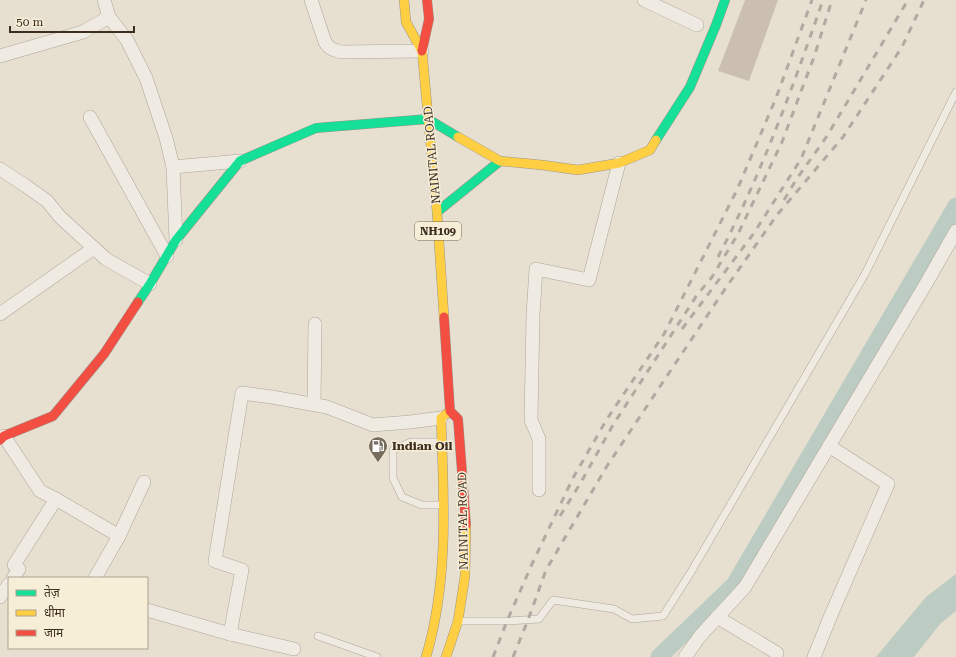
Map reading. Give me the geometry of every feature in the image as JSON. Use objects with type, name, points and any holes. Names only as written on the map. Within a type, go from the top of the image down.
[{"type":"main road","name":"NAINITAL ROAD","points":[[404,0],[406,22],[422,51],[437,212],[445,415],[442,442],[454,505],[466,526],[465,576],[458,621],[446,657]]},
{"type":"main road","points":[[422,51],[428,19],[427,0]]},
{"type":"main road","points":[[2,438],[53,416],[104,354],[150,284],[176,240],[240,161],[316,128],[428,119],[500,161],[578,170],[619,163],[650,150],[690,87],[725,0]]},
{"type":"main road","points":[[437,212],[500,161]]},
{"type":"main road","name":"NAINITAL ROAD","points":[[426,657],[430,646],[438,605],[441,579],[444,517],[454,505],[458,419],[445,415]]},
{"type":"street","points":[[104,0],[110,17],[127,40],[146,78],[166,138],[173,167],[176,240]]},
{"type":"street","points":[[311,0],[325,42],[329,48],[341,52],[422,51]]},
{"type":"street","points":[[644,0],[697,25]]},
{"type":"street","points":[[0,56],[83,32],[110,17]]},
{"type":"street","points":[[90,117],[167,256]]},
{"type":"street","points":[[173,167],[240,161]]},
{"type":"street","points":[[539,490],[539,439],[531,420],[533,315],[536,269],[589,280],[619,163]]},
{"type":"street","points":[[0,170],[26,186],[46,201],[60,217],[106,259],[150,284]]},
{"type":"street","points":[[685,657],[700,636],[746,587],[956,231]]},
{"type":"street","points":[[0,314],[94,248]]},
{"type":"street","points":[[314,404],[315,324]]},
{"type":"street","points":[[230,634],[242,570],[215,561],[242,393],[327,407],[373,424],[410,422],[445,415]]},
{"type":"street","points":[[2,438],[40,491],[119,536]]},
{"type":"street","points":[[814,657],[888,484],[829,446]]},
{"type":"street","points":[[96,577],[119,536],[144,482]]},
{"type":"street","points":[[14,577],[19,569],[14,565],[56,499]]},
{"type":"street","points":[[0,597],[8,585]]},
{"type":"street","points":[[148,610],[230,634],[294,649]]},
{"type":"street","points":[[717,617],[777,653]]},
{"type":"lane","points":[[458,621],[507,621],[539,619],[553,600],[614,610],[632,619],[663,616],[691,572],[865,274],[956,92]]},
{"type":"lane","points":[[442,442],[411,442],[393,450],[393,478],[402,497],[422,505],[454,505]]},
{"type":"lane","points":[[318,636],[377,657]]},
{"type":"shaded area","points":[[956,574],[956,611],[940,624],[914,657],[876,657],[926,597]]},
{"type":"building","points":[[745,0],[778,0],[749,81],[718,71]]},
{"type":"waterway","points":[[659,657],[734,585],[956,206]]},
{"type":"railway","points":[[493,657],[532,564],[573,478],[607,419],[664,334],[737,190],[776,98],[812,0]]},
{"type":"railway","points":[[718,257],[734,226],[762,163],[800,65],[823,0]]},
{"type":"railway","points":[[560,516],[613,425],[697,295],[712,277],[738,234],[782,142],[814,57],[832,0]]},
{"type":"railway","points":[[682,329],[754,233],[801,159],[866,0]]},
{"type":"railway","points":[[784,200],[827,136],[908,0]]},
{"type":"railway","points":[[513,657],[546,570],[607,466],[725,289],[777,215],[843,137],[902,47],[924,0]]},
{"type":"traffic: fast","points":[[656,140],[690,87],[725,0]]},
{"type":"traffic: fast","points":[[138,302],[176,240],[240,161],[316,128],[428,119],[458,137]]},
{"type":"traffic: fast","points":[[437,212],[500,161]]},
{"type":"traffic: slow","points":[[404,0],[406,22],[422,51],[437,212],[444,317]]},
{"type":"traffic: slow","points":[[458,137],[500,161],[578,170],[619,163],[650,150],[656,140]]},
{"type":"traffic: slow","points":[[426,657],[433,628],[442,569],[444,508],[441,418],[450,411]]},
{"type":"traffic: slow","points":[[446,657],[458,621],[465,576],[466,525]]},
{"type":"traffic: jam","points":[[422,51],[429,19],[427,0]]},
{"type":"traffic: jam","points":[[0,440],[4,436],[53,416],[104,354],[138,302]]},
{"type":"traffic: jam","points":[[444,317],[450,411],[458,419],[466,525]]},
{"type":"place","name":"Indian Oil","points":[[378,463]]}]
